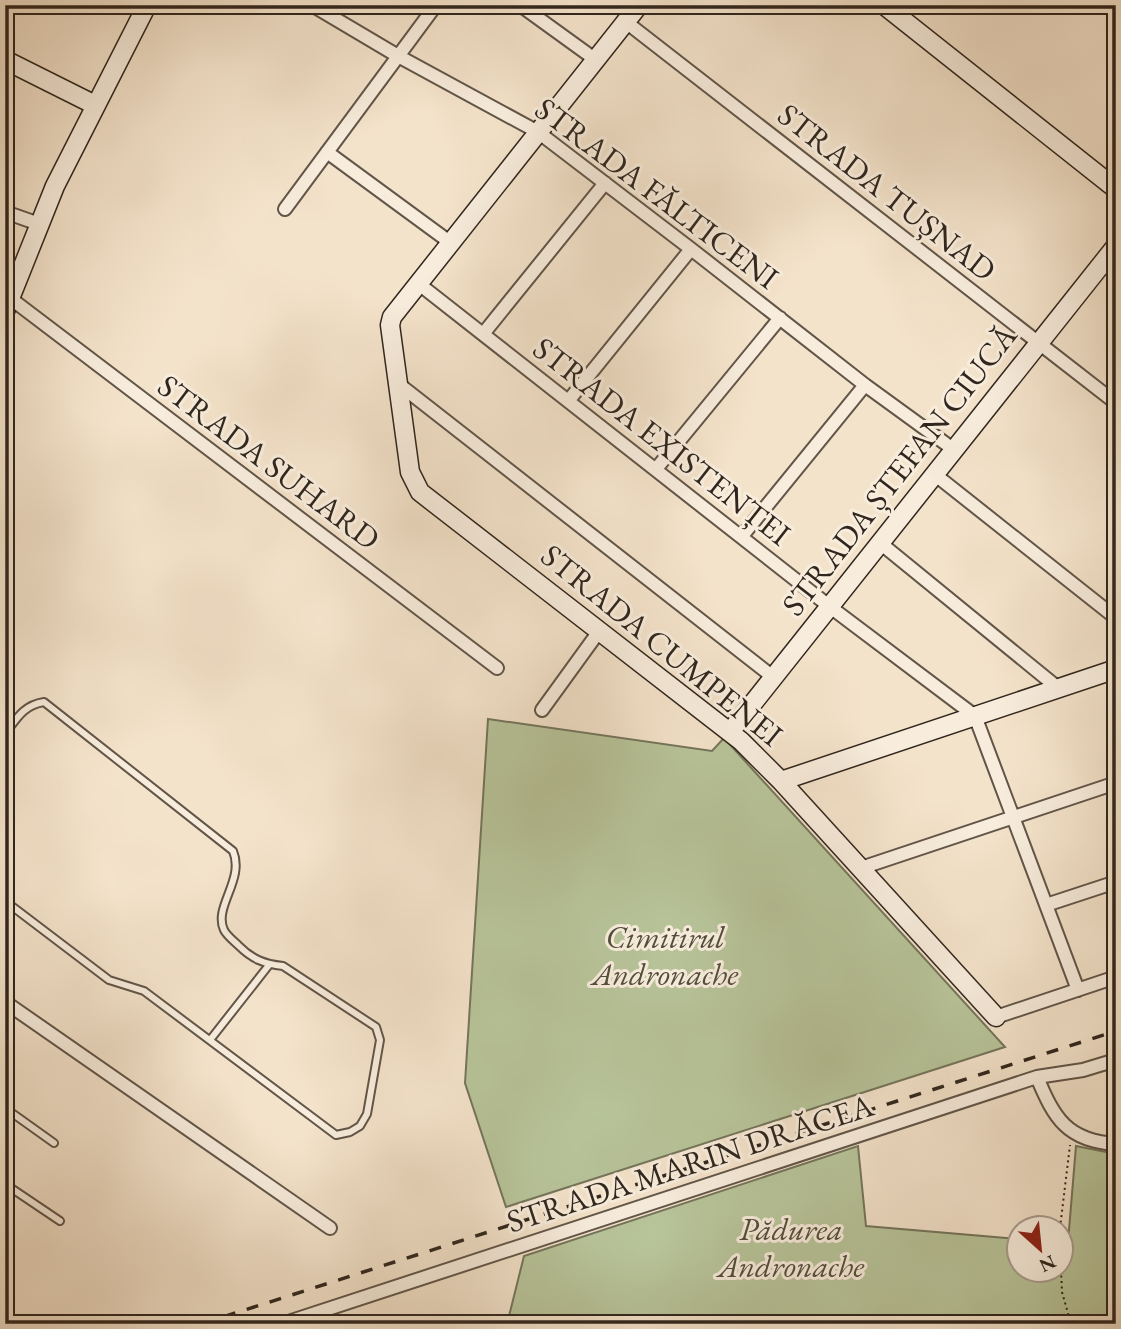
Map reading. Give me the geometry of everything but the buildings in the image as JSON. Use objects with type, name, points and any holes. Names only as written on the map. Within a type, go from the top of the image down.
[{"type":"street","points":[[7,305],[39,223],[147,5]]},
{"type":"street","name":"STRADA FĂLTICENI","points":[[312,5],[398,57],[538,132],[865,385],[953,449]]},
{"type":"street","points":[[285,209],[436,5]]},
{"type":"street","points":[[520,5],[596,61]]},
{"type":"street","points":[[419,284],[639,5]]},
{"type":"street","points":[[884,5],[1116,189]]},
{"type":"street","name":"STRADA TUȘNAD","points":[[626,22],[1116,403]]},
{"type":"street","points":[[5,60],[96,106]]},
{"type":"street","points":[[327,152],[451,243]]},
{"type":"street","points":[[483,334],[605,183]]},
{"type":"street","points":[[5,212],[39,223]]},
{"type":"street","name":"STRADA ȘTEFAN CIUCĂ","points":[[730,732],[933,473],[1116,246]]},
{"type":"street","points":[[569,400],[691,249]]},
{"type":"street","name":"STRADA EXISTENȚEI","points":[[419,284],[829,606],[975,716]]},
{"type":"street","name":"STRADA CUMPENEI","points":[[419,284],[392,317],[390,325],[410,472],[416,487],[730,732],[780,781],[996,1017]]},
{"type":"street","name":"STRADA SUHARD","points":[[7,305],[497,668]]},
{"type":"street","points":[[656,469],[780,318]]},
{"type":"street","points":[[396,383],[773,677]]},
{"type":"street","points":[[742,536],[865,385]]},
{"type":"street","points":[[933,473],[1116,618]]},
{"type":"street","points":[[879,542],[1058,688]]},
{"type":"street","points":[[542,710],[600,630]]},
{"type":"street","points":[[780,781],[1116,669]]},
{"type":"street","points":[[975,716],[1078,989]]},
{"type":"street","points":[[861,869],[1116,783]]},
{"type":"street","points":[[1046,905],[1116,882]]},
{"type":"street","points":[[996,1017],[1116,977]]},
{"type":"street","points":[[5,1002],[330,1228]]},
{"type":"street","name":"STRADA MARIN DRĂCEA","points":[[282,1324],[1037,1077],[1083,1070],[1116,1060]]},
{"type":"street","points":[[1037,1077],[1050,1108],[1062,1124],[1090,1141],[1116,1144]]},
{"type":"street","points":[[326,1309],[327,1323]]},
{"type":"lane","points":[[5,734],[25,708],[44,702],[233,851],[236,874],[220,917],[225,932],[250,957],[269,965],[283,966],[376,1027],[380,1040],[367,1114],[360,1126],[350,1132],[336,1135],[144,991],[109,980],[5,901]]},
{"type":"lane","points":[[209,1040],[269,965]]},
{"type":"lane","points":[[5,1108],[54,1143]]},
{"type":"lane","points":[[5,1184],[60,1221]]},
{"type":"path","points":[[1062,1214],[1070,1130]]},
{"type":"path","points":[[1062,1284],[1071,1324]]},
{"type":"green space","name":"Cimitirul Andronache","points":[[488,719],[712,751],[724,738],[1005,1047],[506,1207],[465,1083]]},
{"type":"green space","name":"Pădurea Andronache","points":[[858,1146],[866,1226],[1006,1238],[1006,1284],[1076,1284],[1076,1214],[1070,1214],[1076,1146],[1116,1154],[1116,1324],[507,1324],[524,1256]]},
{"type":"railway","points":[[201,1324],[1116,1031]]}]
